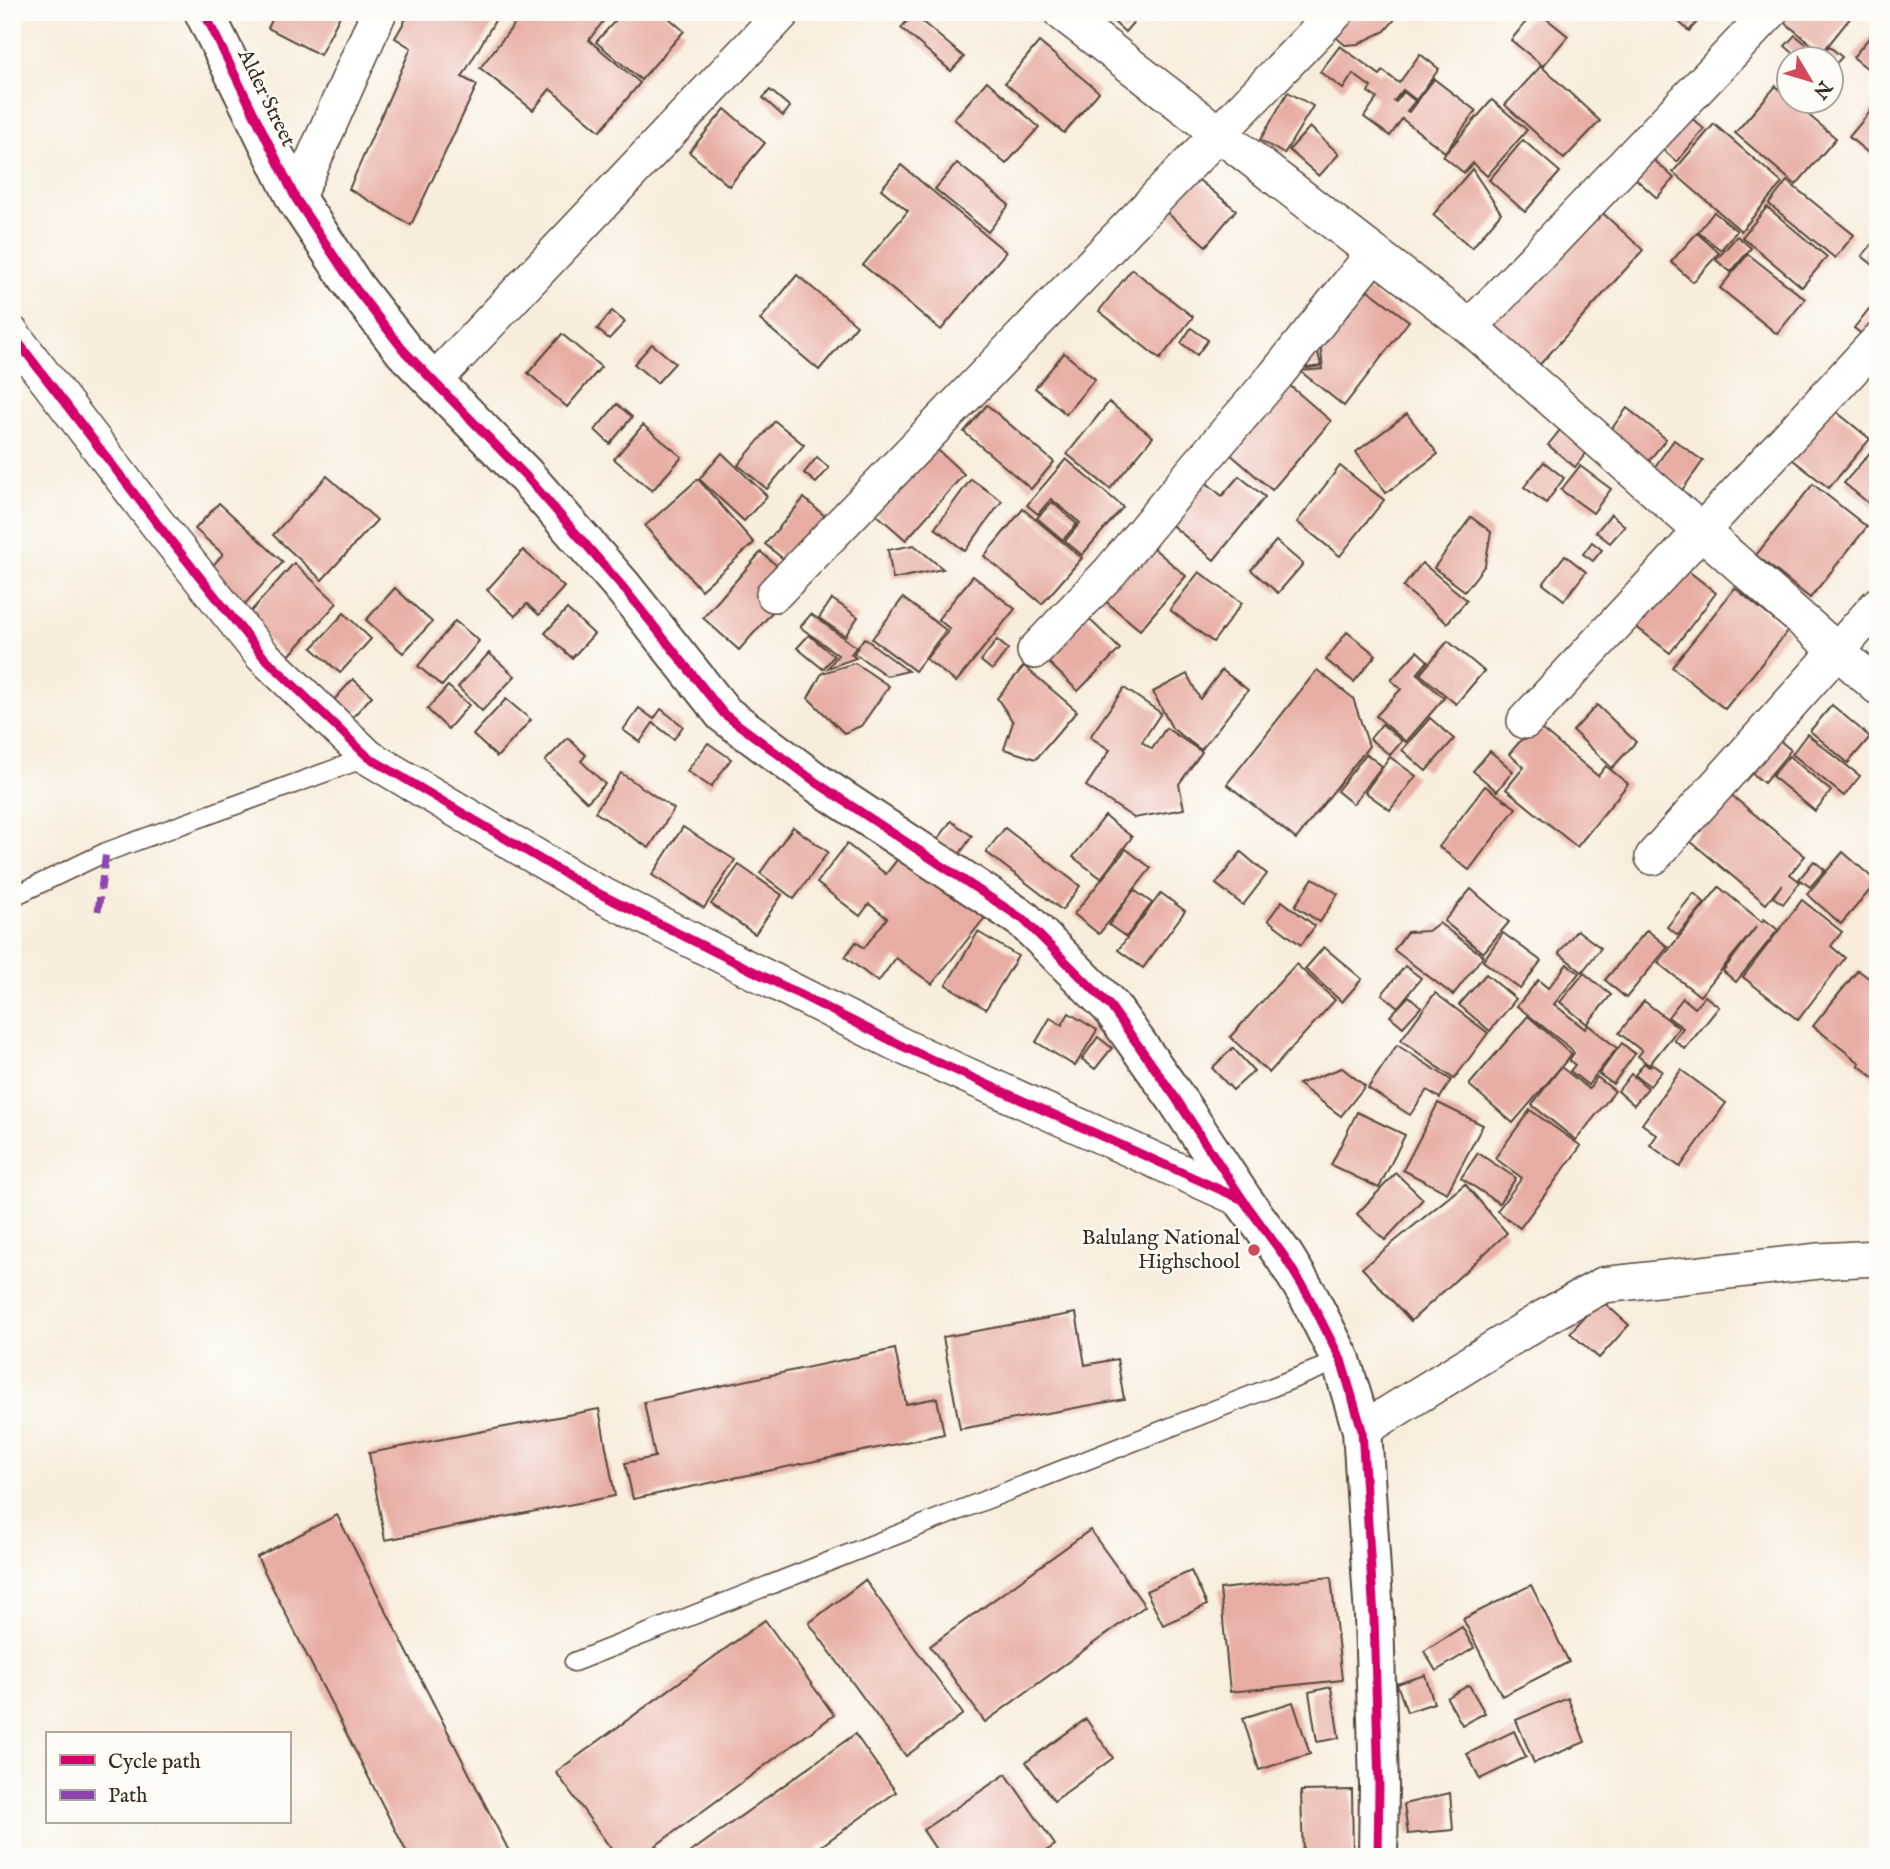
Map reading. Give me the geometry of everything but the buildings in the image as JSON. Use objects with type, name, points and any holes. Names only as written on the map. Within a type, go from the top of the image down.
[{"type":"street","name":"Alder Street","points":[[204,12],[296,199],[356,289],[405,352],[525,475],[622,586],[724,714],[817,783],[1024,920],[1111,1007],[1284,1256],[1308,1295],[1340,1360],[1362,1430],[1374,1617],[1379,1786],[1378,1857]]},
{"type":"street","points":[[296,199],[379,12]]},
{"type":"street","points":[[434,381],[783,12]]},
{"type":"street","points":[[1061,12],[1471,327],[1878,687]]},
{"type":"street","points":[[774,594],[1336,12]]},
{"type":"street","points":[[1471,327],[1770,12]]},
{"type":"street","points":[[1035,651],[1110,572],[1276,375],[1374,253]]},
{"type":"street","points":[[12,334],[262,655],[368,757],[605,896],[904,1047],[1243,1200]]},
{"type":"street","points":[[1525,721],[1878,341]]},
{"type":"street","points":[[1653,858],[1878,605]]},
{"type":"street","points":[[1362,1430],[1545,1317],[1603,1285],[1819,1261],[1878,1258]]},
{"type":"lane","points":[[12,897],[106,852],[368,757]]},
{"type":"lane","points":[[574,1662],[1340,1360]]},
{"type":"marked path","points":[[98,911],[106,852]]},
{"type":"cycle path","points":[[204,12],[296,199],[356,289],[405,352],[525,475],[622,586],[724,714],[817,783],[1024,920],[1111,1007],[1284,1256],[1308,1295],[1341,1360],[1362,1430],[1374,1617],[1379,1786],[1378,1857]]},
{"type":"cycle path","points":[[12,334],[262,655],[368,757],[592,890],[904,1047],[1243,1200]]},
{"type":"place","name":"Balulang National Highschool","points":[[1254,1250]]}]
